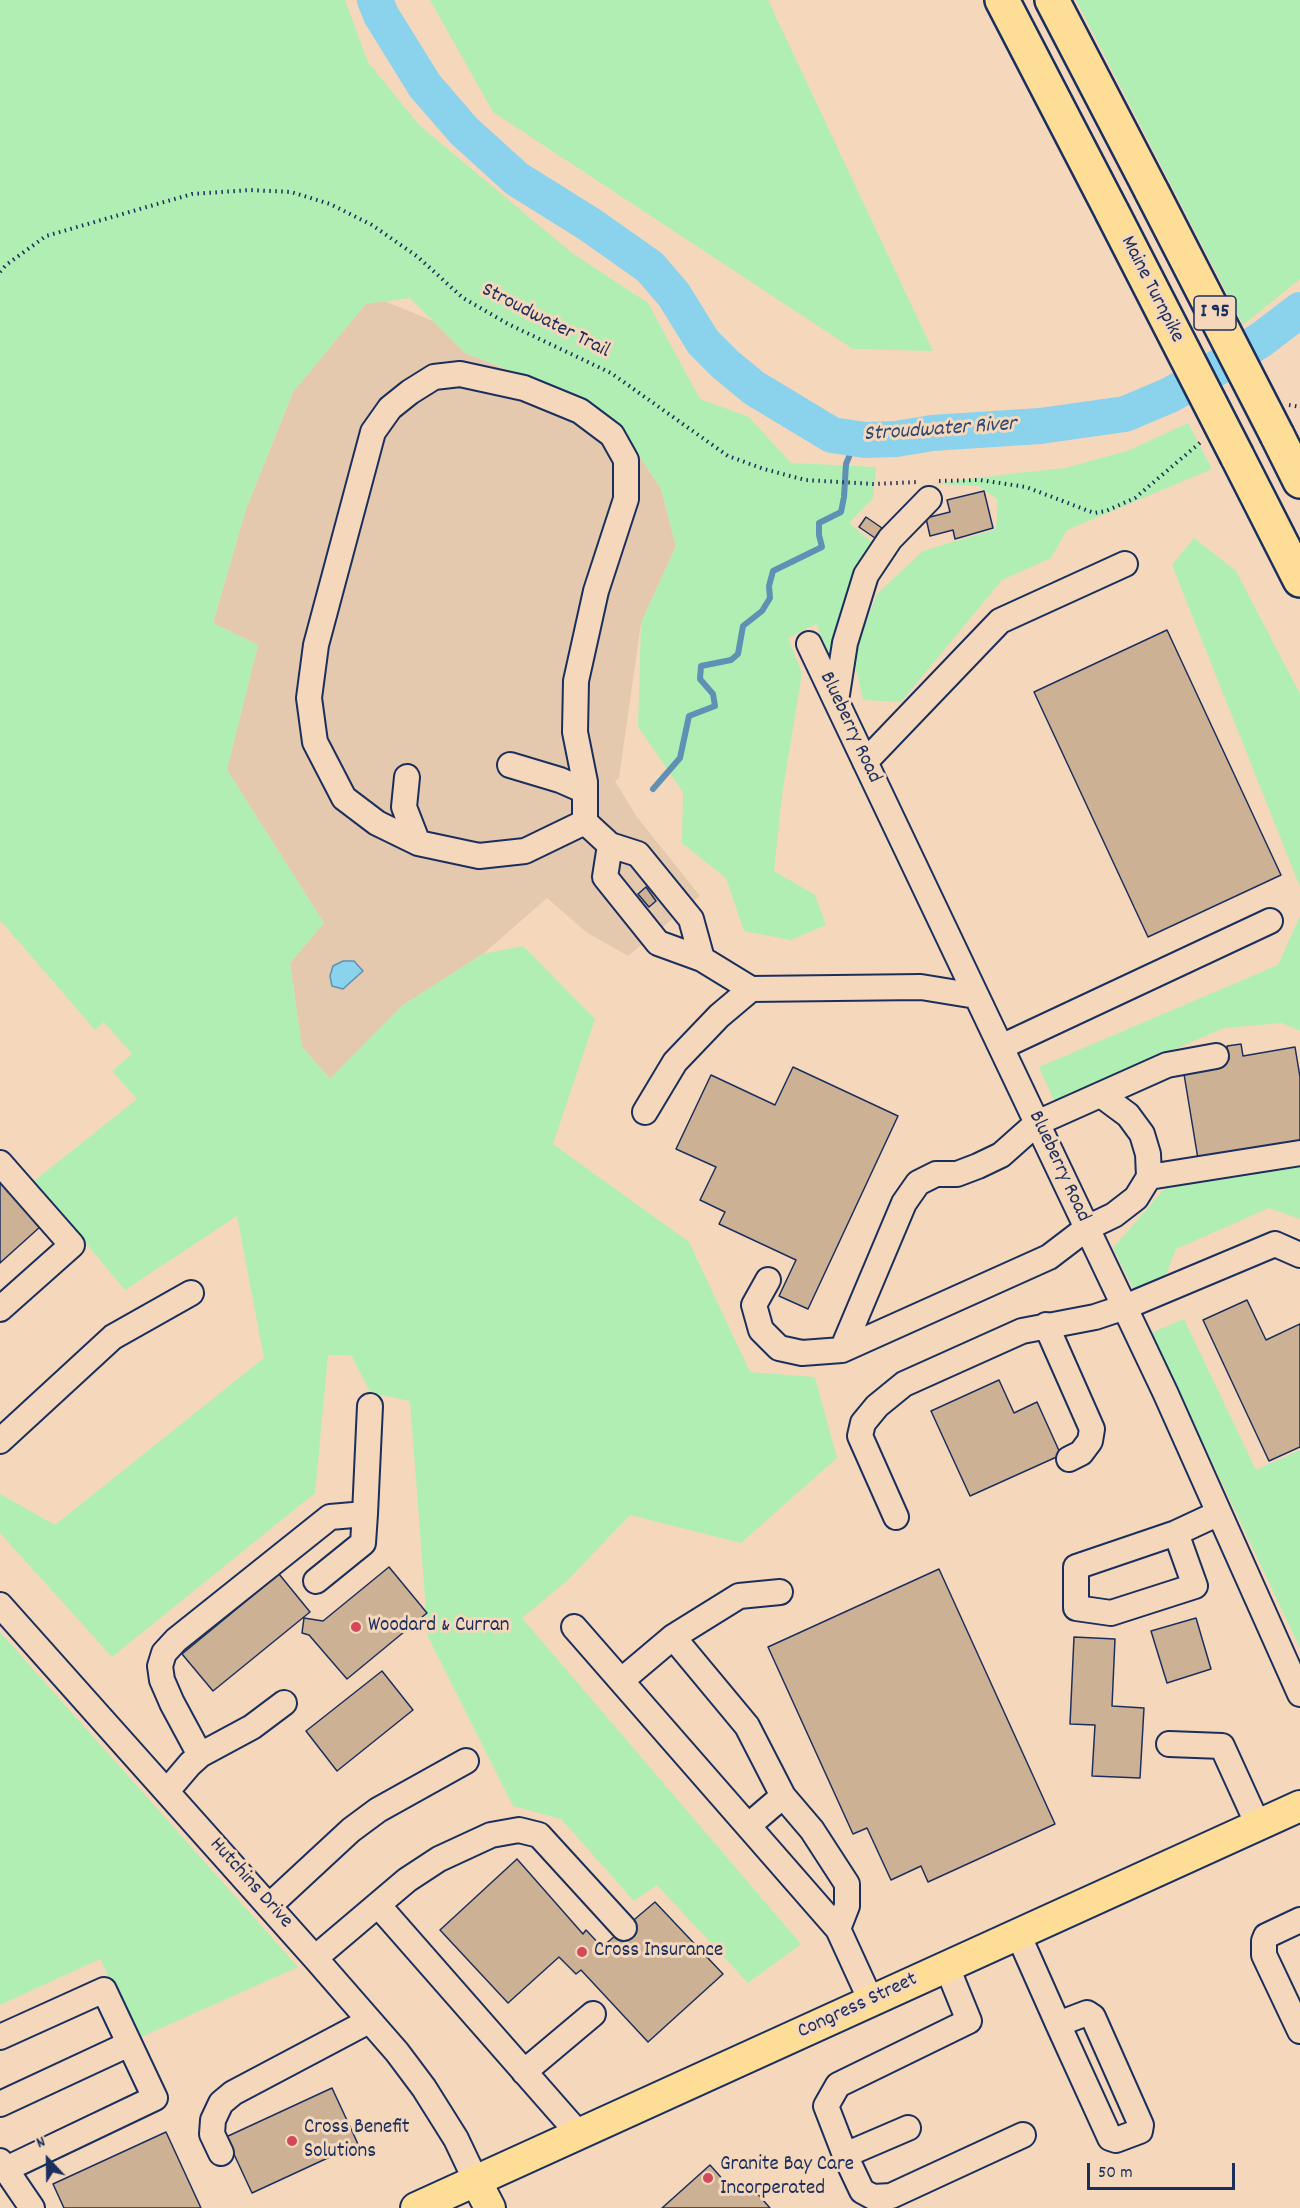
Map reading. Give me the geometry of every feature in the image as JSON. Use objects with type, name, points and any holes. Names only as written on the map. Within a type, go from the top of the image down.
[{"type":"highway","name":"Maine Turnpike","points":[[1002,0],[1300,580]]},
{"type":"highway","name":"I 95","points":[[1052,0],[1300,481]]},
{"type":"main road","name":"Congress Street","points":[[416,2208],[1300,1806]]},
{"type":"main road","points":[[476,2181],[490,2208]]},
{"type":"street","points":[[585,822],[525,851],[479,856],[418,843],[377,823],[344,798],[315,742],[309,698],[316,645],[373,432],[390,408],[434,377],[460,374],[524,388],[580,411],[612,435],[626,460],[626,499],[596,591],[576,681],[575,732],[585,791],[585,822],[609,845],[638,854],[691,919],[702,959]]},
{"type":"street","points":[[836,700],[845,643],[866,575],[927,488]]},
{"type":"street","points":[[865,762],[1000,621],[1125,564]]},
{"type":"street","name":"Blueberry Road","points":[[809,644],[1125,1308],[1300,1694]]},
{"type":"street","points":[[510,765],[560,780],[585,791]]},
{"type":"street","points":[[407,777],[404,807],[418,843]]},
{"type":"street","points":[[609,845],[605,877],[658,942],[702,959],[751,988],[921,987],[976,996]]},
{"type":"street","points":[[1001,1047],[1270,921]]},
{"type":"street","points":[[645,1112],[675,1062],[719,1016],[751,988]]},
{"type":"street","points":[[842,1350],[904,1203],[918,1183],[936,1174],[957,1174],[1001,1155],[1037,1124],[1167,1065],[1216,1056]]},
{"type":"street","points":[[768,1280],[754,1305],[761,1330],[779,1348],[802,1353],[842,1350],[1048,1257],[1087,1228],[1114,1215],[1136,1198],[1149,1177],[1148,1154],[1142,1134],[1128,1115],[1101,1095]]},
{"type":"street","points":[[1149,1177],[1300,1153]]},
{"type":"street","points":[[0,1163],[72,1245],[0,1309]]},
{"type":"street","points":[[896,1517],[860,1436],[862,1423],[877,1406],[904,1384],[1022,1331],[1095,1317],[1125,1308],[1275,1244],[1300,1255]]},
{"type":"street","points":[[0,1441],[113,1337],[191,1293]]},
{"type":"street","points":[[1046,1325],[1092,1429],[1090,1441],[1081,1453],[1069,1460]]},
{"type":"street","points":[[316,1581],[363,1543],[370,1406]]},
{"type":"street","points":[[1176,1533],[1195,1586],[1112,1613],[1076,1608],[1076,1568],[1176,1533],[1219,1513]]},
{"type":"street","points":[[200,1755],[162,1680],[160,1666],[164,1653],[176,1640],[330,1517],[365,1514]]},
{"type":"street","points":[[622,1680],[673,1638],[739,1596],[780,1592]]},
{"type":"street","name":"Hutchins Drive","points":[[0,1605],[397,2052],[424,2088],[456,2139],[476,2181]]},
{"type":"street","points":[[574,1627],[838,1929],[871,2001]]},
{"type":"street","points":[[673,1638],[747,1726],[783,1796],[812,1830],[847,1884],[846,1906],[838,1929]]},
{"type":"street","points":[[167,1791],[200,1755],[252,1727],[284,1703]]},
{"type":"street","points":[[1169,1744],[1222,1746],[1258,1825]]},
{"type":"street","points":[[269,1906],[351,1830],[378,1810],[466,1761]]},
{"type":"street","points":[[748,1826],[783,1796]]},
{"type":"street","points":[[315,1958],[406,1880],[439,1858],[491,1835],[519,1830],[538,1835],[624,1928]]},
{"type":"street","points":[[378,1905],[579,2134]]},
{"type":"street","points":[[1300,1920],[1266,1936],[1264,1941],[1264,1954],[1300,2031]]},
{"type":"street","points":[[1018,1934],[1058,2024],[1110,2138],[1116,2140],[1140,2131],[1141,2125],[1093,2017],[1087,2013],[1058,2024]]},
{"type":"street","points":[[947,1967],[969,2021],[838,2085],[826,2106],[845,2155],[862,2191],[873,2197],[891,2196],[1023,2135]]},
{"type":"street","points":[[0,2037],[104,1990],[155,2098],[2,2166],[32,2208]]},
{"type":"street","points":[[524,2072],[593,2014]]},
{"type":"street","points":[[221,2154],[212,2134],[213,2120],[221,2103],[233,2093],[369,2021]]},
{"type":"street","points":[[0,2104],[129,2044]]},
{"type":"street","points":[[845,2155],[908,2128]]},
{"type":"path","name":"Stroudwater Trail","points":[[0,272],[6,265],[46,236],[192,194],[250,190],[291,192],[330,204],[372,225],[418,257],[463,298],[508,324],[611,373],[728,456],[805,480],[927,488],[980,480],[1026,487],[1094,513],[1106,511],[1135,498],[1207,436]]},
{"type":"path","points":[[1281,403],[1300,407]]},
{"type":"shaded area","points":[[372,296],[433,321],[465,353],[544,384],[619,425],[661,489],[676,546],[641,623],[619,778],[615,781],[637,817],[700,896],[628,956],[586,932],[547,898],[483,954],[403,1005],[330,1079],[302,1047],[290,963],[324,923],[227,770],[258,645],[213,623],[246,509],[293,392]]},
{"type":"green space","points":[[0,0],[345,0],[368,62],[419,125],[572,253],[648,303],[700,399],[749,417],[791,463],[876,467],[873,498],[849,523],[874,544],[835,668],[816,624],[788,638],[802,673],[782,795],[774,871],[815,895],[826,925],[791,940],[744,931],[726,878],[682,843],[683,792],[638,727],[641,623],[676,546],[661,489],[619,425],[545,384],[465,353],[410,298],[366,304],[293,392],[246,509],[213,623],[258,645],[227,770],[324,923],[290,963],[302,1047],[330,1079],[403,1005],[483,954],[523,946],[595,1019],[553,1144],[689,1242],[750,1372],[815,1377],[837,1458],[741,1543],[630,1515],[568,1580],[522,1618],[801,1944],[748,1983],[657,1885],[634,1901],[561,1819],[513,1806],[428,1637],[410,1401],[371,1393],[351,1355],[328,1355],[315,1493],[112,1657],[0,1533],[0,1494],[55,1525],[264,1358],[237,1216],[125,1290],[34,1181],[137,1099],[112,1071],[132,1054],[104,1022],[95,1030],[0,920]]},
{"type":"green space","points":[[430,0],[768,0],[933,351],[853,349],[493,112]]},
{"type":"green space","points":[[1076,0],[1300,0],[1300,279],[1243,325]]},
{"type":"green space","points":[[1188,423],[1212,469],[1067,530],[1051,558],[1002,580],[901,702],[863,700],[853,655],[877,594],[923,551],[996,529],[998,500],[979,486],[934,484],[1065,468],[1130,450]]},
{"type":"green space","points":[[1194,538],[1236,571],[1300,694],[1300,887],[1172,565]]},
{"type":"green space","points":[[1300,916],[1300,1031],[1282,1023],[1224,1028],[1054,1101],[1039,1067],[1278,965]]},
{"type":"green space","points":[[1300,1161],[1300,1219],[1269,1208],[1176,1249],[1165,1277],[1134,1290],[1113,1248],[1164,1189]]},
{"type":"green space","points":[[1184,1319],[1256,1470],[1300,1450],[1300,1648],[1151,1333]]},
{"type":"green space","points":[[0,1632],[298,1967],[139,2038],[100,1959],[0,2005]]},
{"type":"water","points":[[343,961],[354,961],[363,971],[343,989],[332,986],[330,976],[333,966]]},
{"type":"building","points":[[984,491],[993,528],[955,539],[953,530],[930,536],[926,518],[950,512],[947,500]]},
{"type":"building","points":[[866,517],[882,528],[875,538],[859,527]]},
{"type":"building","points":[[1167,630],[1281,875],[1148,937],[1034,692]]},
{"type":"building","points":[[646,887],[656,901],[649,907],[638,894]]},
{"type":"building","points":[[1241,1044],[1243,1056],[1295,1047],[1300,1077],[1300,1141],[1198,1159],[1183,1068],[1229,1059],[1227,1046]]},
{"type":"building","points":[[793,1067],[898,1116],[808,1309],[779,1296],[796,1260],[719,1224],[725,1212],[700,1200],[716,1167],[676,1149],[711,1075],[775,1105]]},
{"type":"building","points":[[0,1180],[41,1226],[0,1263]]},
{"type":"building","points":[[1247,1300],[1266,1340],[1300,1324],[1300,1447],[1269,1461],[1203,1320]]},
{"type":"building","points":[[999,1380],[1014,1413],[1037,1402],[1061,1455],[970,1496],[931,1411]]},
{"type":"building","name":"Woodard & Curran","points":[[389,1567],[427,1613],[347,1679],[309,1635],[302,1633],[304,1618],[323,1621]]},
{"type":"building","points":[[939,1569],[1055,1824],[928,1882],[921,1866],[891,1880],[867,1828],[853,1834],[768,1647]]},
{"type":"building","name":"Woodard & Curran","points":[[279,1574],[310,1612],[213,1691],[182,1654]]},
{"type":"building","points":[[1196,1618],[1211,1669],[1167,1683],[1151,1631]]},
{"type":"building","points":[[1074,1637],[1115,1639],[1112,1706],[1144,1708],[1140,1778],[1092,1776],[1095,1725],[1070,1724]]},
{"type":"building","name":"Woodard & Curran","points":[[382,1671],[413,1710],[337,1771],[306,1731]]},
{"type":"building","name":"Cross Insurance","points":[[517,1859],[583,1934],[586,1930],[602,1947],[655,1902],[723,1974],[648,2042],[581,1970],[576,1974],[559,1957],[508,2003],[440,1930]]},
{"type":"building","name":"Cross Benefit Solutions","points":[[332,2088],[358,2144],[252,2193],[226,2137]]},
{"type":"building","points":[[166,2132],[201,2208],[64,2208],[53,2184]]},
{"type":"building","name":"Granite Bay Care Incorperated","points":[[710,2165],[735,2193],[756,2192],[770,2208],[662,2208]]},
{"type":"waterway","name":"Stroudwater River","points":[[375,0],[381,15],[425,86],[464,131],[517,179],[589,224],[650,267],[674,295],[703,342],[725,364],[754,388],[832,435],[865,440],[896,439],[932,433],[1040,426],[1125,414],[1170,395],[1217,368],[1262,339],[1300,310]]},
{"type":"waterway","points":[[653,789],[680,758],[689,716],[715,706],[713,694],[700,679],[701,666],[731,660],[738,654],[743,626],[762,611],[770,598],[769,586],[773,571],[822,547],[819,523],[841,512],[846,464],[851,452],[865,440]]},
{"type":"place","name":"Woodard & Curran","points":[[356,1627]]},
{"type":"place","name":"Cross Insurance","points":[[582,1952]]},
{"type":"place","name":"Cross Benefit Solutions","points":[[292,2141]]},
{"type":"place","name":"Granite Bay Care Incorperated","points":[[708,2178]]}]
